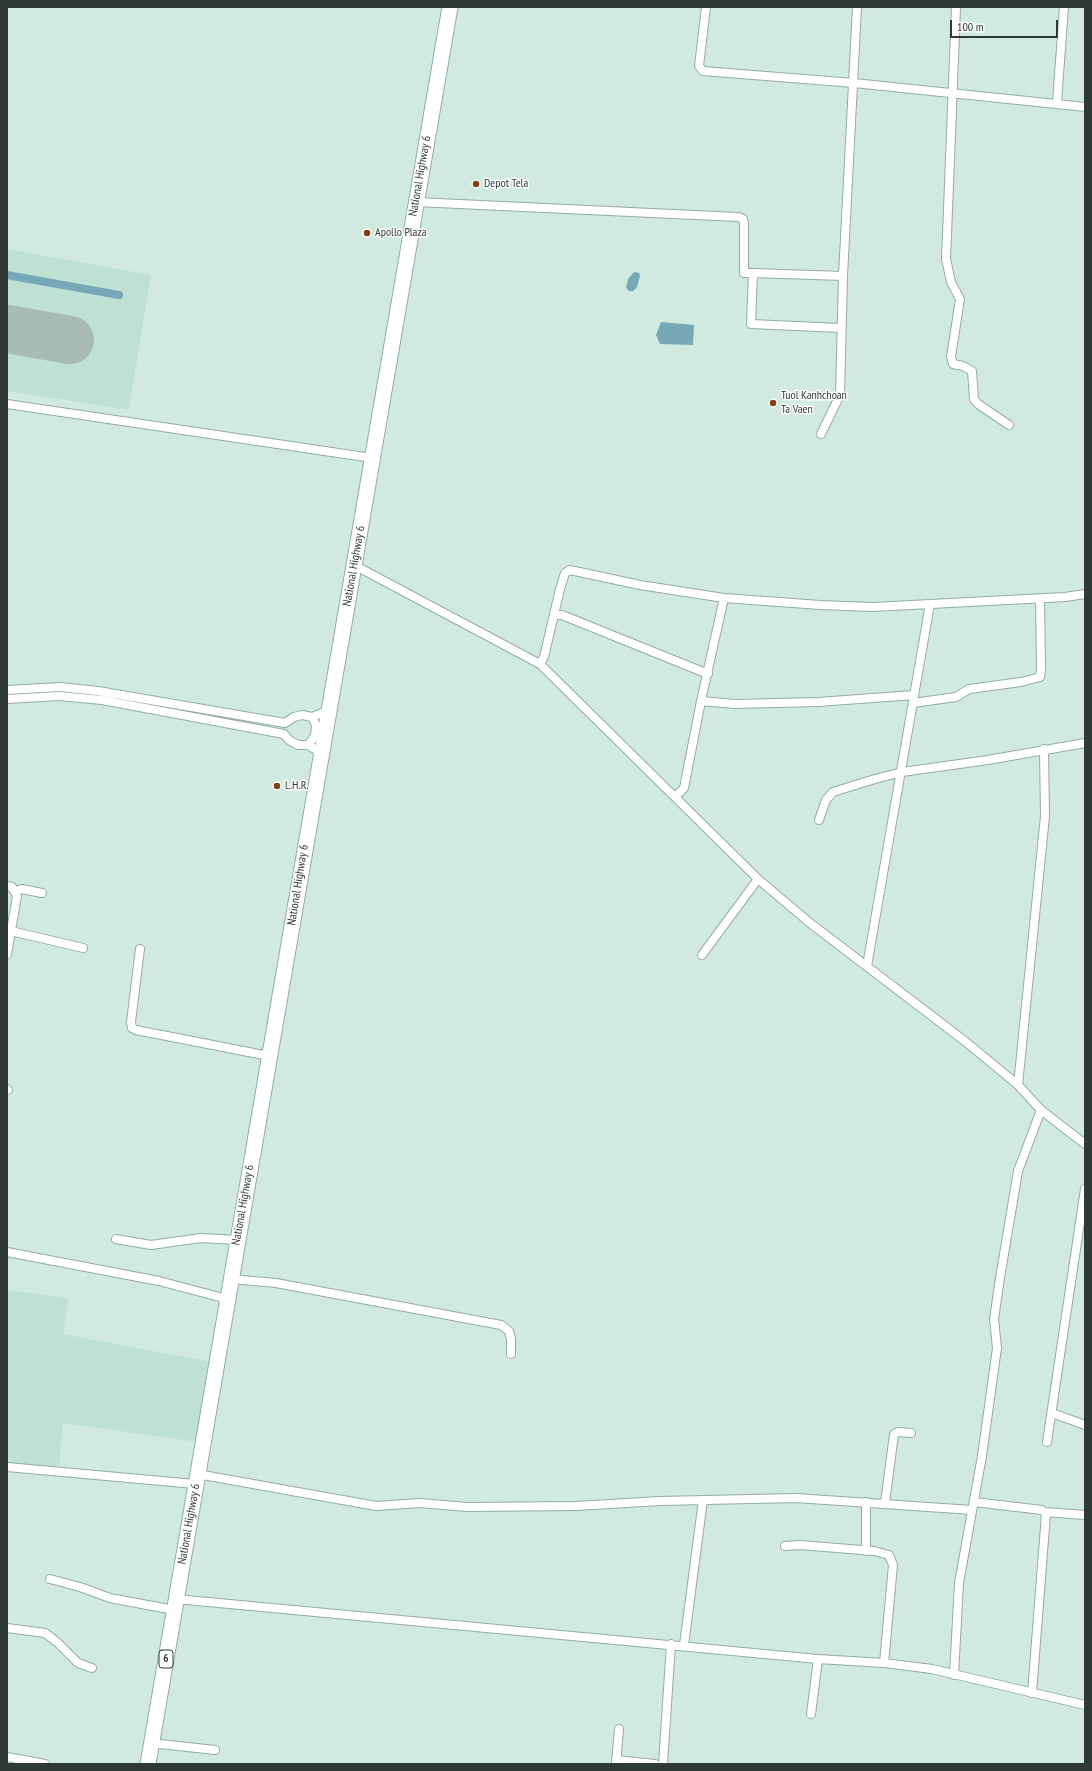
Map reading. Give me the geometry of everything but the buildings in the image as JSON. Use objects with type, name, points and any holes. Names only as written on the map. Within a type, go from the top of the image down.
[{"type":"highway","name":"National Highway 6","points":[[148,1764],[269,1056],[314,749],[328,711],[450,7]]},
{"type":"street","points":[[706,7],[699,66],[703,72],[854,83],[953,94],[1057,102],[1085,106]]},
{"type":"street","points":[[822,434],[840,395],[843,276],[857,7]]},
{"type":"street","points":[[956,7],[946,259],[951,282],[960,299],[951,357],[953,364],[962,366],[972,371],[974,399],[978,404],[1009,425]]},
{"type":"street","points":[[1057,102],[1064,7]]},
{"type":"street","points":[[416,202],[738,217],[743,219],[744,224],[744,273],[843,276]]},
{"type":"street","points":[[753,273],[751,324],[841,328]]},
{"type":"street","points":[[7,404],[372,458]]},
{"type":"street","points":[[354,564],[540,664],[675,797],[731,855],[758,879],[810,923],[966,1042],[1018,1085],[1041,1110],[1085,1144]]},
{"type":"street","points":[[540,664],[544,657],[565,573],[570,570],[640,585],[724,598],[820,605],[873,607],[1040,599],[1085,594]]},
{"type":"street","points":[[675,797],[684,788],[701,701],[724,598]]},
{"type":"street","points":[[701,701],[735,704],[956,697],[969,689],[1022,682],[1040,677],[1042,669],[1040,599]]},
{"type":"street","points":[[868,966],[930,604]]},
{"type":"street","points":[[554,615],[562,615],[708,674]]},
{"type":"street","points":[[7,690],[60,687],[98,691],[285,723],[294,717],[302,715],[312,716],[328,711]]},
{"type":"street","points":[[59,696],[60,687]]},
{"type":"street","points":[[7,700],[59,696],[102,700],[267,730],[284,734],[289,740],[298,745],[314,749],[316,725],[312,716]]},
{"type":"street","points":[[819,820],[826,800],[833,792],[902,772],[988,760],[1085,743]]},
{"type":"street","points":[[1018,1085],[1045,816],[1044,749]]},
{"type":"street","points":[[702,955],[758,879]]},
{"type":"street","points":[[7,886],[12,887],[16,891],[17,896],[7,954]]},
{"type":"street","points":[[16,891],[22,889],[42,893]]},
{"type":"street","points":[[11,932],[84,948]]},
{"type":"street","points":[[140,949],[131,1022],[132,1028],[269,1056]]},
{"type":"street","points":[[954,1675],[959,1583],[973,1506],[997,1348],[994,1319],[1018,1171],[1041,1110]]},
{"type":"street","points":[[1047,1442],[1085,1189]]},
{"type":"street","points":[[116,1238],[151,1245],[201,1238],[238,1240]]},
{"type":"street","points":[[7,1252],[159,1281],[227,1300]]},
{"type":"street","points":[[231,1279],[276,1283],[501,1325],[509,1331],[511,1339],[510,1354]]},
{"type":"street","points":[[1052,1413],[1085,1425]]},
{"type":"street","points":[[885,1503],[894,1434],[898,1432],[911,1433]]},
{"type":"street","points":[[7,1467],[196,1479],[376,1506],[420,1503],[467,1507],[576,1506],[703,1500],[796,1498],[973,1506],[1085,1515]]},
{"type":"street","points":[[684,1645],[703,1500]]},
{"type":"street","points":[[866,1502],[866,1551]]},
{"type":"street","points":[[1032,1693],[1045,1512]]},
{"type":"street","points":[[785,1546],[800,1545],[884,1552],[890,1555],[893,1565],[884,1663]]},
{"type":"street","points":[[50,1579],[80,1587],[110,1598],[684,1645],[818,1659],[884,1663],[932,1670],[1085,1705]]},
{"type":"street","points":[[7,1628],[45,1633],[58,1643],[78,1663],[92,1668]]},
{"type":"street","points":[[663,1764],[671,1644]]},
{"type":"street","points":[[811,1714],[818,1659]]},
{"type":"street","points":[[619,1729],[616,1762],[655,1764]]},
{"type":"street","points":[[152,1742],[215,1750]]},
{"type":"street","points":[[7,1757],[46,1764]]},
{"type":"shaded area","points":[[7,249],[151,275],[129,410],[7,391]]},
{"type":"shaded area","points":[[7,1290],[69,1298],[63,1334],[211,1362],[198,1442],[63,1423],[59,1467],[7,1463]]},
{"type":"water","points":[[634,272],[639,273],[640,276],[637,287],[633,291],[629,291],[626,288],[628,279]]},
{"type":"water","points":[[661,322],[694,325],[693,345],[660,344],[656,335]]},
{"type":"waterway","points":[[7,275],[119,295]]},
{"type":"runway","points":[[7,329],[70,340]]},
{"type":"place","name":"Depot Tela","points":[[476,184]]},
{"type":"place","name":"Apollo Plaza","points":[[367,233]]},
{"type":"place","name":"Tuol Kanhchoan Ta Vaen","points":[[773,403]]},
{"type":"place","name":"L.H.R.","points":[[277,786]]}]
